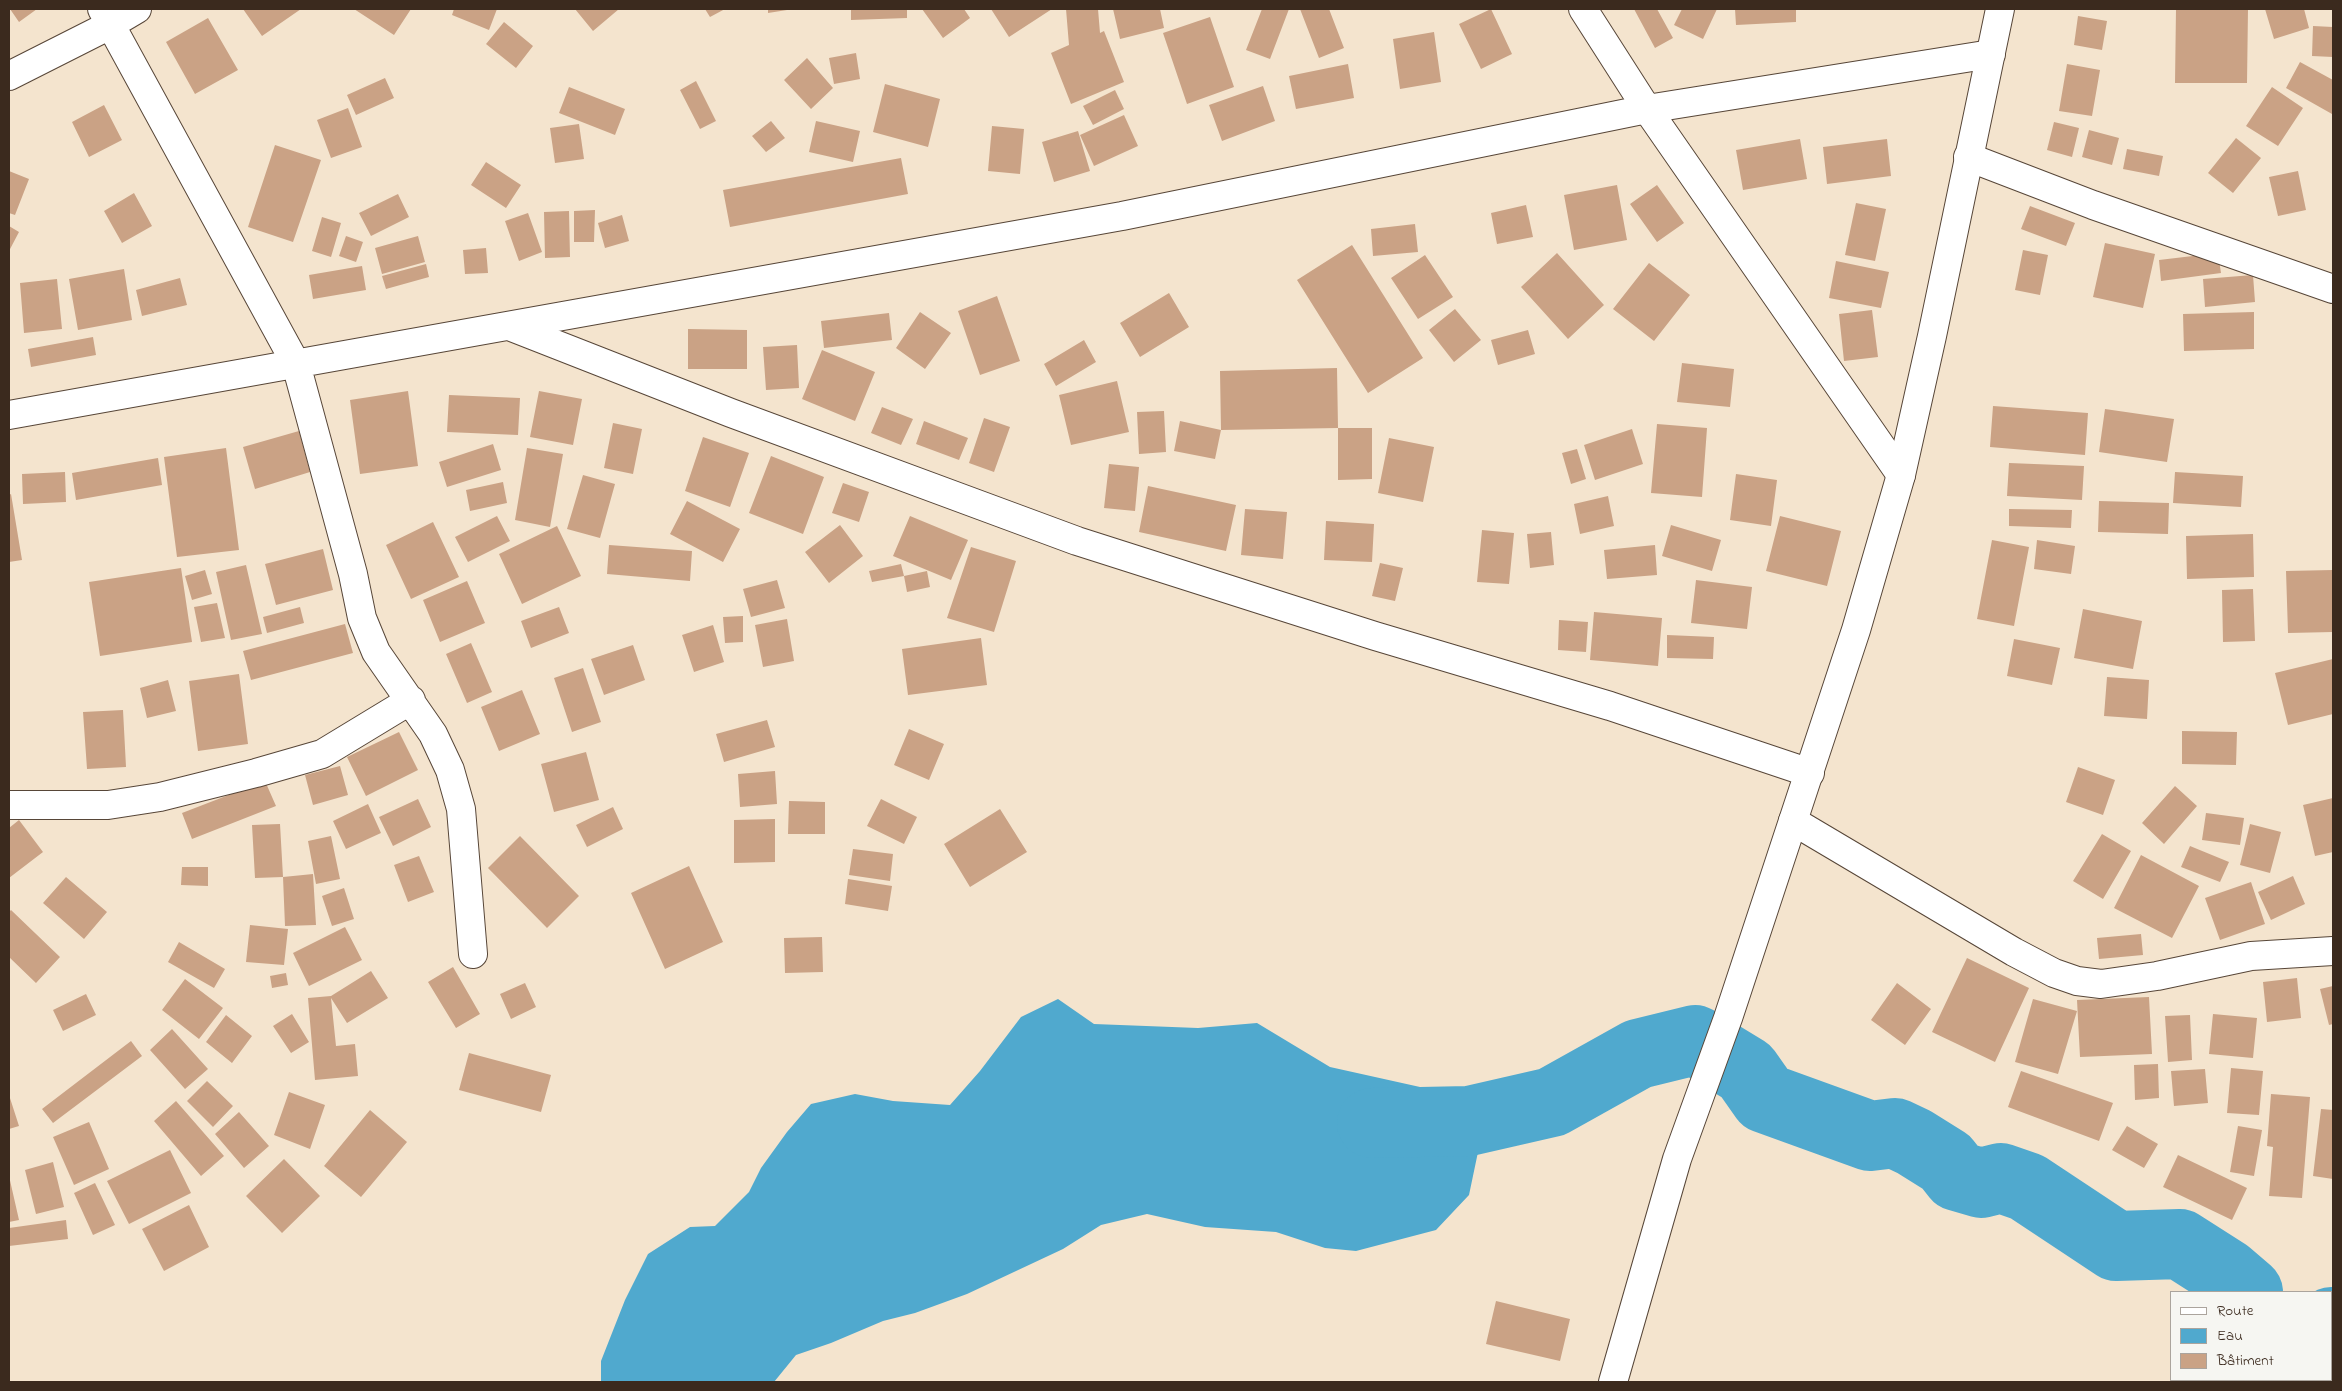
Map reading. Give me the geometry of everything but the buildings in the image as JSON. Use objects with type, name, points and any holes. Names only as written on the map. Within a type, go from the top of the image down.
[{"type":"street","points":[[9,76],[106,17],[137,9]]},
{"type":"street","points":[[1583,9],[1647,109],[1901,475]]},
{"type":"street","points":[[1613,1382],[1678,1159],[1728,1018],[1810,773],[1856,630],[1901,475],[2000,9]]},
{"type":"street","points":[[106,17],[296,364],[354,574],[362,618],[376,652],[433,734],[450,770],[461,809],[473,954]]},
{"type":"street","points":[[9,415],[1122,216],[1647,109],[1991,54]]},
{"type":"street","points":[[1968,157],[2093,205],[2333,289]]},
{"type":"street","points":[[509,326],[731,413],[1077,541],[1376,636],[1610,706],[1810,773]]},
{"type":"street","points":[[9,805],[108,805],[160,797],[256,773],[322,754],[411,700]]},
{"type":"street","points":[[1793,821],[2014,952],[2054,973],[2077,981],[2101,984],[2157,976],[2251,956],[2333,950]]},
{"type":"water","points":[[1058,999],[1094,1024],[1198,1028],[1257,1023],[1330,1067],[1420,1087],[1451,1097],[1469,1121],[1478,1152],[1469,1195],[1436,1230],[1356,1251],[1325,1248],[1276,1232],[1205,1227],[1147,1214],[1101,1225],[1063,1249],[967,1294],[915,1313],[883,1321],[831,1343],[796,1355],[774,1382],[601,1382],[601,1361],[625,1300],[648,1254],[690,1227],[715,1226],[749,1192],[761,1168],[787,1132],[811,1104],[855,1094],[893,1101],[950,1105],[980,1071],[1021,1017]]},
{"type":"waterway","points":[[1372,1123],[1469,1121],[1552,1102],[1638,1054],[1695,1040],[1746,1071],[1765,1098],[1870,1136],[1895,1133],[1914,1142],[1946,1162],[1957,1176],[1981,1183],[2001,1178],[2027,1187],[2116,1246],[2180,1244],[2227,1274],[2247,1291]]}]
